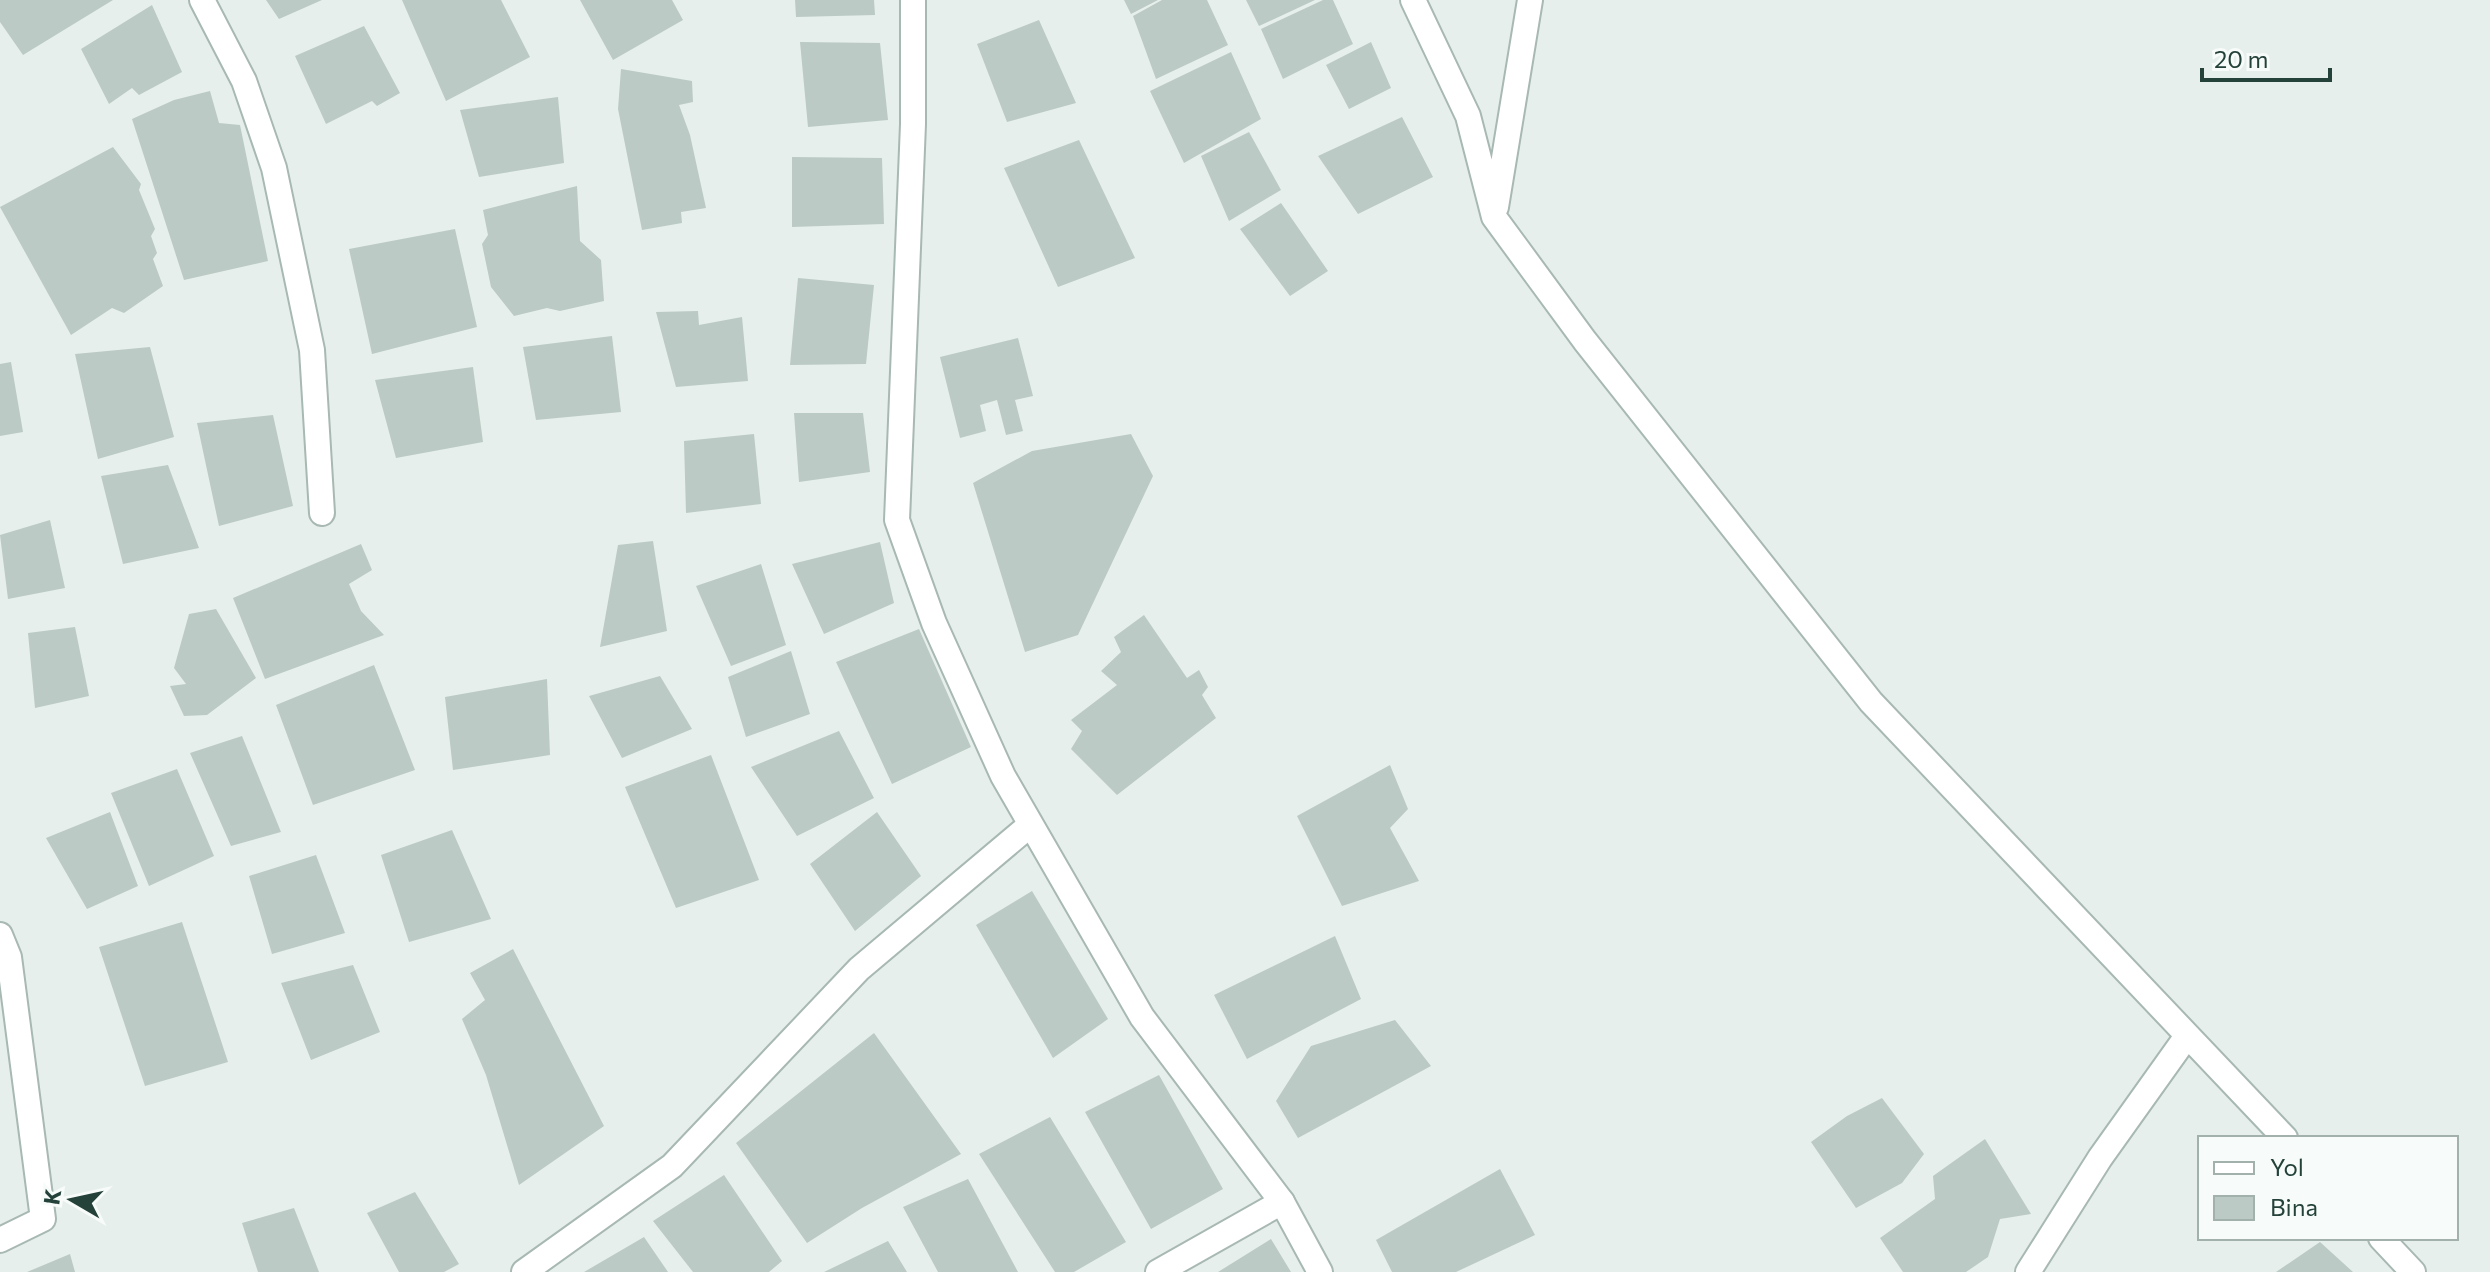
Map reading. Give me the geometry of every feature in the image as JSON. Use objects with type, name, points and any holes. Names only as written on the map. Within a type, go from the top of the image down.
[{"type":"street","points":[[202,0],[244,81],[274,168],[312,350],[322,513]]},
{"type":"street","points":[[913,0],[913,124],[897,520],[934,623],[1003,776],[1030,825],[1142,1017],[1282,1202],[1320,1272]]},
{"type":"street","points":[[1413,0],[1468,116],[1494,217],[1585,341],[1871,702],[2283,1136]]},
{"type":"street","points":[[1494,217],[1530,0]]},
{"type":"street","points":[[524,1272],[672,1166],[859,969],[1030,825]]},
{"type":"street","points":[[0,935],[9,957],[43,1219],[0,1240]]},
{"type":"street","points":[[2028,1272],[2100,1158],[2187,1036]]},
{"type":"street","points":[[1158,1272],[1282,1202]]},
{"type":"street","points":[[2383,1240],[2413,1272]]},
{"type":"building","points":[[0,0],[113,0],[23,55],[0,22]]},
{"type":"building","points":[[266,0],[322,0],[279,19]]},
{"type":"building","points":[[402,0],[501,0],[530,57],[446,101]]},
{"type":"building","points":[[580,0],[672,0],[683,20],[613,60]]},
{"type":"building","points":[[795,0],[874,0],[875,15],[796,17]]},
{"type":"building","points":[[1124,0],[1158,0],[1131,14]]},
{"type":"building","points":[[1162,0],[1207,0],[1228,45],[1156,79],[1133,16]]},
{"type":"building","points":[[1246,0],[1315,0],[1259,26]]},
{"type":"building","points":[[1323,0],[1333,0],[1353,44],[1283,79],[1261,29]]},
{"type":"building","points":[[152,5],[182,72],[139,95],[132,88],[109,104],[81,49]]},
{"type":"building","points":[[1039,20],[1076,103],[1007,122],[977,44]]},
{"type":"building","points":[[364,26],[400,93],[377,106],[372,101],[326,124],[295,56]]},
{"type":"building","points":[[800,42],[880,43],[888,120],[808,127]]},
{"type":"building","points":[[1371,42],[1391,88],[1349,109],[1326,65]]},
{"type":"building","points":[[1231,52],[1261,119],[1184,163],[1150,91]]},
{"type":"building","points":[[621,69],[692,81],[693,102],[679,105],[690,135],[706,208],[681,212],[682,223],[642,230],[618,109]]},
{"type":"building","points":[[210,91],[219,123],[240,125],[268,261],[184,280],[132,119],[174,100]]},
{"type":"building","points":[[558,97],[564,163],[479,177],[460,110]]},
{"type":"building","points":[[1402,117],[1433,177],[1358,214],[1318,156]]},
{"type":"building","points":[[1249,132],[1281,190],[1229,221],[1201,156]]},
{"type":"building","points":[[1079,140],[1135,258],[1058,287],[1004,168]]},
{"type":"building","points":[[113,147],[141,184],[139,190],[155,229],[151,236],[157,253],[153,259],[163,286],[124,313],[112,308],[71,335],[0,207]]},
{"type":"building","points":[[792,157],[882,158],[884,224],[792,227]]},
{"type":"building","points":[[577,186],[580,241],[601,260],[604,301],[560,311],[547,308],[514,316],[491,287],[482,244],[488,235],[483,210]]},
{"type":"building","points":[[1281,203],[1328,271],[1290,296],[1240,229]]},
{"type":"building","points":[[455,229],[477,327],[372,354],[349,249]]},
{"type":"building","points":[[798,278],[874,285],[866,364],[790,365]]},
{"type":"building","points":[[698,311],[699,325],[742,317],[748,381],[676,387],[656,312]]},
{"type":"building","points":[[612,336],[621,412],[536,420],[523,347]]},
{"type":"building","points":[[1018,338],[1033,396],[1015,400],[1023,431],[1006,435],[997,400],[980,405],[986,431],[960,438],[940,357]]},
{"type":"building","points":[[150,347],[174,437],[98,459],[75,354]]},
{"type":"building","points":[[11,362],[23,432],[0,436],[0,364]]},
{"type":"building","points":[[473,367],[483,442],[396,458],[375,380]]},
{"type":"building","points":[[794,413],[863,413],[870,472],[799,482]]},
{"type":"building","points":[[273,415],[293,506],[219,526],[197,423]]},
{"type":"building","points":[[754,434],[761,504],[686,513],[684,441]]},
{"type":"building","points":[[1131,434],[1153,476],[1078,635],[1025,652],[973,483],[1032,451]]},
{"type":"building","points":[[168,465],[199,548],[123,564],[101,476]]},
{"type":"building","points":[[50,520],[65,588],[8,599],[0,535]]},
{"type":"building","points":[[653,541],[667,631],[600,647],[618,545]]},
{"type":"building","points":[[880,542],[894,603],[824,634],[792,564]]},
{"type":"building","points":[[361,544],[372,570],[349,584],[361,611],[384,635],[265,679],[233,598]]},
{"type":"building","points":[[761,564],[786,645],[731,666],[696,586]]},
{"type":"building","points":[[216,609],[256,678],[207,715],[184,716],[170,686],[186,684],[174,668],[189,614]]},
{"type":"building","points":[[1144,615],[1187,678],[1199,670],[1208,687],[1202,695],[1216,718],[1117,795],[1071,749],[1082,731],[1071,720],[1117,685],[1101,671],[1121,652],[1114,637]]},
{"type":"building","points":[[75,627],[89,696],[35,708],[28,633]]},
{"type":"building","points":[[919,629],[971,747],[892,784],[836,662]]},
{"type":"building","points":[[791,651],[810,714],[746,737],[728,677]]},
{"type":"building","points":[[374,665],[415,770],[313,805],[276,705]]},
{"type":"building","points":[[660,676],[692,729],[622,758],[589,696]]},
{"type":"building","points":[[547,679],[550,755],[453,770],[445,697]]},
{"type":"building","points":[[839,731],[874,798],[797,836],[751,767]]},
{"type":"building","points":[[242,736],[281,832],[231,846],[190,753]]},
{"type":"building","points":[[711,755],[759,880],[676,908],[625,787]]},
{"type":"building","points":[[1390,765],[1408,809],[1390,828],[1419,881],[1342,906],[1297,816]]},
{"type":"building","points":[[177,769],[214,856],[149,886],[111,793]]},
{"type":"building","points":[[110,812],[138,886],[87,909],[46,838]]},
{"type":"building","points":[[877,812],[921,876],[855,931],[810,864]]},
{"type":"building","points":[[452,830],[491,919],[409,942],[381,855]]},
{"type":"building","points":[[316,855],[345,933],[272,954],[249,876]]},
{"type":"building","points":[[1032,891],[1108,1019],[1053,1058],[976,925]]},
{"type":"building","points":[[182,922],[228,1062],[145,1086],[99,947]]},
{"type":"building","points":[[1335,936],[1361,999],[1247,1059],[1214,995]]},
{"type":"building","points":[[513,949],[604,1126],[519,1185],[486,1075],[462,1019],[485,1000],[470,973]]},
{"type":"building","points":[[353,965],[380,1032],[311,1060],[281,983]]},
{"type":"building","points":[[1395,1020],[1431,1066],[1298,1138],[1276,1101],[1311,1046]]},
{"type":"building","points":[[874,1033],[961,1154],[862,1208],[807,1243],[736,1143]]},
{"type":"building","points":[[1159,1075],[1223,1189],[1151,1229],[1085,1112]]},
{"type":"building","points":[[1882,1098],[1924,1154],[1902,1183],[1856,1208],[1811,1142],[1847,1116]]},
{"type":"building","points":[[1050,1117],[1126,1242],[1074,1272],[1055,1272],[979,1154]]},
{"type":"building","points":[[1985,1139],[2031,1214],[2000,1219],[1988,1257],[1966,1272],[1903,1272],[1880,1238],[1935,1199],[1933,1176]]},
{"type":"building","points":[[1500,1169],[1535,1235],[1456,1272],[1392,1272],[1376,1240]]},
{"type":"building","points":[[724,1175],[782,1261],[769,1272],[693,1272],[653,1221]]},
{"type":"building","points":[[968,1179],[1018,1272],[938,1272],[903,1207]]},
{"type":"building","points":[[415,1192],[459,1264],[444,1272],[399,1272],[367,1213]]},
{"type":"building","points":[[294,1208],[319,1272],[258,1272],[242,1223]]},
{"type":"building","points":[[644,1237],[668,1272],[584,1272]]},
{"type":"building","points":[[1271,1239],[1291,1272],[1218,1272]]},
{"type":"building","points":[[888,1241],[907,1272],[824,1272]]},
{"type":"building","points":[[2320,1242],[2353,1272],[2276,1272]]},
{"type":"building","points":[[70,1254],[75,1272],[27,1272]]}]
